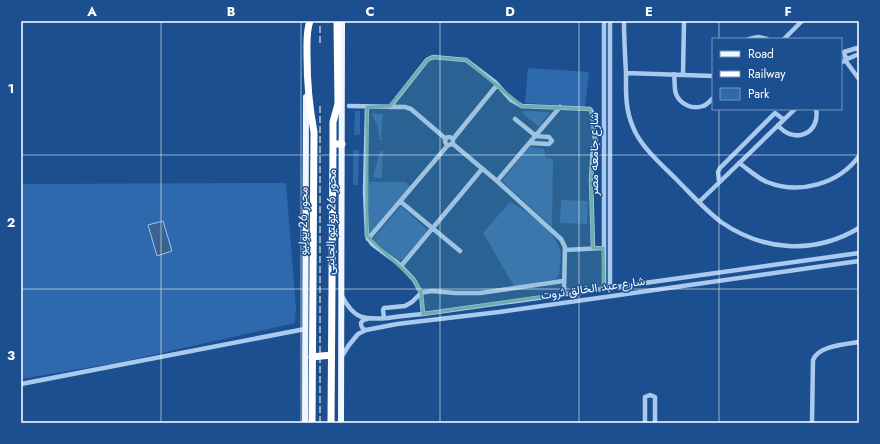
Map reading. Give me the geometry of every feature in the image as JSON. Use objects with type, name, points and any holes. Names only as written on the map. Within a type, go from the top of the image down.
[{"type":"highway","name":"محور 26 يوليو","points":[[310,21],[307,34],[307,79],[309,106],[314,132],[311,164],[312,423]]},
{"type":"highway","points":[[331,423],[333,122],[338,104],[339,45],[337,21]]},
{"type":"highway","points":[[333,144],[342,144]]},
{"type":"highway","points":[[312,357],[331,355]]},
{"type":"highway","points":[[306,423],[312,410]]},
{"type":"main road","points":[[305,21],[307,34]]},
{"type":"main road","name":"محور 26 يوليو الجانبى","points":[[341,423],[342,144],[339,45],[342,21]]},
{"type":"main road","name":"محور 26 يوليو الجانبى","points":[[306,423],[305,329],[311,164]]},
{"type":"street","name":"شارع جامعه مصر","points":[[604,21],[604,288]]},
{"type":"street","name":"شارع جامعه مصر","points":[[610,21],[610,287]]},
{"type":"street","points":[[624,21],[626,73],[625,91],[629,117],[637,136],[670,173],[720,221],[745,236],[771,244],[789,246],[823,243],[836,239],[859,228]]},
{"type":"street","points":[[683,75],[684,21]]},
{"type":"street","points":[[785,38],[802,21]]},
{"type":"street","points":[[859,52],[844,61],[859,79]]},
{"type":"street","points":[[390,107],[430,57],[466,60],[497,85],[511,100],[522,106],[589,108],[593,112],[594,135],[596,141],[593,148],[591,179],[592,248]]},
{"type":"street","points":[[626,73],[712,76]]},
{"type":"street","points":[[674,74],[676,94],[679,100],[684,104],[689,107],[702,106],[712,99]]},
{"type":"street","points":[[368,239],[451,143],[497,85]]},
{"type":"street","points":[[349,106],[405,107],[410,109],[446,139],[445,142],[451,143],[497,181],[555,232],[563,241],[565,250],[563,281],[564,293]]},
{"type":"street","points":[[366,107],[365,192],[368,239],[372,244],[401,266],[414,280],[421,294],[423,314]]},
{"type":"street","points":[[497,181],[560,107]]},
{"type":"street","points":[[699,202],[793,110]]},
{"type":"street","points":[[778,125],[789,135],[796,136],[804,134],[815,124],[817,117],[816,110]]},
{"type":"street","points":[[719,181],[718,172],[720,168],[775,113],[783,119]]},
{"type":"street","points":[[516,119],[536,136],[549,138],[552,141],[549,144],[530,143]]},
{"type":"street","points":[[739,163],[767,182],[786,188],[802,188],[831,180],[855,162],[859,156]]},
{"type":"street","points":[[401,266],[482,168]]},
{"type":"street","points":[[401,202],[460,251]]},
{"type":"street","points":[[565,250],[603,248]]},
{"type":"street","name":"شارع عبد الخالق ثروت","points":[[367,319],[423,314],[564,293],[859,253]]},
{"type":"street","name":"شارع عبد الخالق ثروت","points":[[341,357],[358,334],[366,330],[397,324],[492,313],[859,261]]},
{"type":"street","points":[[384,318],[384,308],[405,306],[421,294],[432,291],[480,293],[563,281]]},
{"type":"street","points":[[341,294],[352,311],[367,319]]},
{"type":"street","points":[[366,330],[360,326],[363,320],[367,319]]},
{"type":"street","points":[[21,384],[305,329]]},
{"type":"street","points":[[812,423],[814,356],[821,351],[833,347],[859,342]]},
{"type":"street","points":[[645,423],[645,397],[650,395],[655,397],[654,423]]},
{"type":"highlighted area","points":[[433,57],[466,60],[522,106],[590,109],[596,141],[591,179],[593,248],[603,248],[604,288],[423,314],[421,293],[414,280],[367,236],[367,107],[390,106],[427,60]]},
{"type":"green space","points":[[528,68],[589,72],[585,107],[525,103]]},
{"type":"green space","points":[[355,111],[360,111],[360,135],[354,135]]},
{"type":"green space","points":[[523,111],[550,112],[539,127],[524,115]]},
{"type":"green space","points":[[372,113],[383,114],[381,137],[383,140],[380,140],[378,128]]},
{"type":"green space","points":[[529,147],[544,149],[545,157],[553,159],[552,227],[502,181]]},
{"type":"green space","points":[[353,150],[359,150],[358,185],[353,185]]},
{"type":"green space","points":[[380,151],[383,151],[382,178],[373,177]]},
{"type":"green space","points":[[369,182],[406,182],[411,188],[369,234]]},
{"type":"green space","points":[[286,183],[296,307],[295,323],[121,362],[21,379],[21,184]]},
{"type":"green space","points":[[561,200],[588,201],[587,224],[560,223]]},
{"type":"green space","points":[[510,202],[524,210],[539,222],[557,243],[560,250],[560,259],[559,275],[556,279],[514,286],[483,233]]},
{"type":"green space","points":[[401,206],[428,230],[404,259],[398,261],[373,239]]},
{"type":"shaded area","points":[[163,221],[172,251],[157,256],[148,225]]},
{"type":"railway","points":[[320,21],[320,43]]},
{"type":"railway","points":[[320,106],[320,423]]}]
